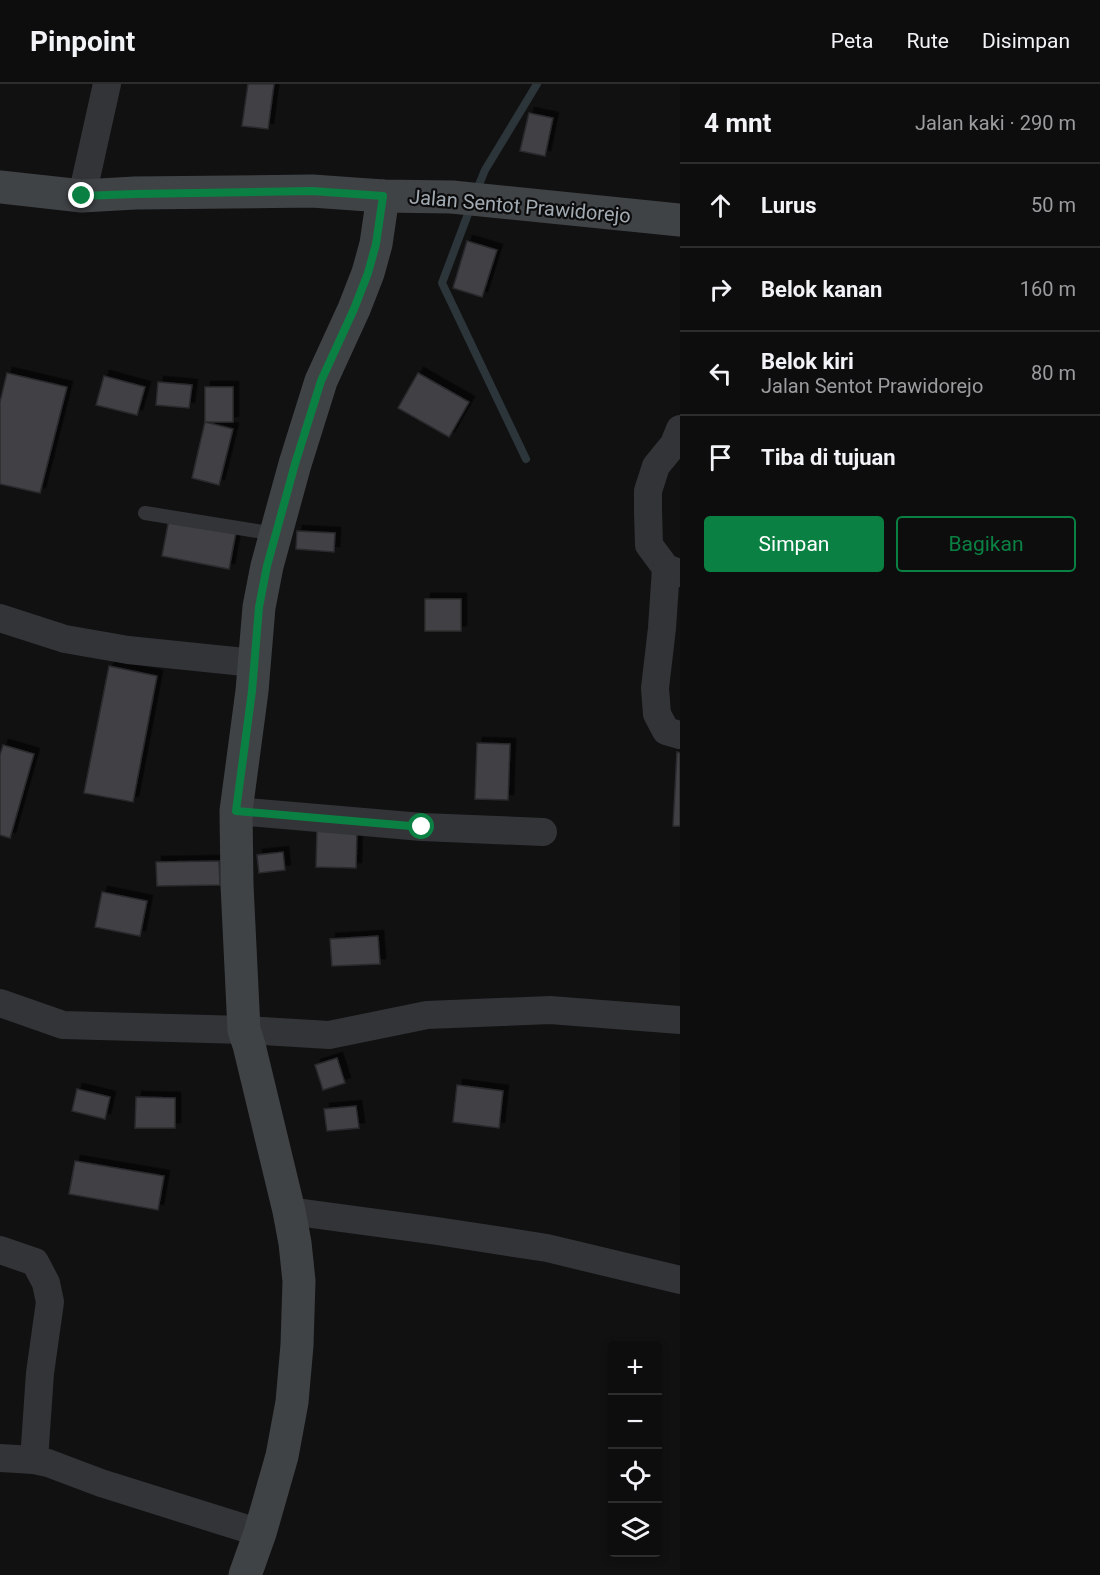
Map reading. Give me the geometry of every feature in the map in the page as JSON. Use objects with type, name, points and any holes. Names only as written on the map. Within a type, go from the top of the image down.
[{"type":"street","points":[[82,196],[107,84]]},
{"type":"street","name":"Jalan Sentot Prawidorejo","points":[[0,187],[82,196],[312,191],[383,196],[452,197],[680,220]]},
{"type":"street","points":[[245,1575],[260,1533],[282,1456],[292,1402],[299,1281],[289,1211],[244,1030],[236,811],[252,691],[259,607],[267,566],[321,381],[368,273],[376,244],[383,196]]},
{"type":"street","points":[[680,429],[674,444],[656,466],[648,491],[650,545],[673,571],[662,628],[656,688],[657,714],[666,731],[680,735]]},
{"type":"street","points":[[0,618],[65,639],[139,651],[254,663]]},
{"type":"street","points":[[236,811],[422,827],[543,832]]},
{"type":"street","points":[[0,1004],[63,1026],[244,1030],[329,1035],[427,1015],[550,1010],[680,1020]]},
{"type":"street","points":[[289,1211],[547,1248],[680,1280]]},
{"type":"street","points":[[0,1250],[35,1262],[46,1283],[50,1302],[40,1373],[34,1461]]},
{"type":"street","points":[[0,1458],[48,1463],[101,1483],[260,1533]]},
{"type":"lane","points":[[145,513],[276,534]]},
{"type":"building","points":[[248,84],[274,84],[268,129],[242,126]]},
{"type":"building","points":[[529,113],[553,118],[545,156],[520,151]]},
{"type":"building","points":[[467,241],[497,250],[482,297],[453,288]]},
{"type":"building","points":[[7,373],[67,387],[40,493],[0,484],[0,402]]},
{"type":"building","points":[[418,373],[469,402],[449,437],[398,408]]},
{"type":"building","points":[[104,376],[145,387],[137,415],[96,405]]},
{"type":"building","points":[[158,382],[192,385],[189,408],[156,405]]},
{"type":"building","points":[[205,387],[233,387],[233,422],[205,422]]},
{"type":"building","points":[[205,422],[233,429],[219,485],[192,478]]},
{"type":"building","points":[[169,519],[236,532],[229,569],[162,556]]},
{"type":"building","points":[[297,531],[335,533],[334,552],[296,549]]},
{"type":"building","points":[[425,599],[461,599],[461,631],[425,631]]},
{"type":"building","points":[[109,666],[157,676],[133,802],[84,793]]},
{"type":"building","points":[[477,743],[510,744],[508,800],[475,799]]},
{"type":"building","points":[[3,745],[34,754],[10,838],[0,835],[0,755]]},
{"type":"building","points":[[677,752],[680,753],[680,826],[673,826]]},
{"type":"building","points":[[317,829],[357,830],[356,868],[316,867]]},
{"type":"building","points":[[283,852],[285,870],[259,873],[257,855]]},
{"type":"building","points":[[219,861],[220,885],[157,886],[156,862]]},
{"type":"building","points":[[102,892],[147,901],[140,936],[95,927]]},
{"type":"building","points":[[378,936],[380,964],[332,966],[330,939]]},
{"type":"building","points":[[337,1058],[345,1083],[323,1090],[315,1065]]},
{"type":"building","points":[[457,1085],[503,1091],[499,1128],[453,1122]]},
{"type":"building","points":[[77,1089],[110,1097],[105,1119],[72,1111]]},
{"type":"building","points":[[136,1097],[175,1098],[175,1128],[135,1128]]},
{"type":"building","points":[[356,1106],[359,1128],[327,1131],[324,1109]]},
{"type":"building","points":[[75,1161],[164,1176],[158,1210],[69,1194]]},
{"type":"waterway","points":[[476,192],[485,170],[537,84]]},
{"type":"waterway","points":[[471,206],[442,283],[526,459]]},
{"type":"route","points":[[82,196],[312,191],[383,196],[376,244],[368,273],[321,381],[267,566],[259,607],[252,691],[236,811],[422,827]]}]
